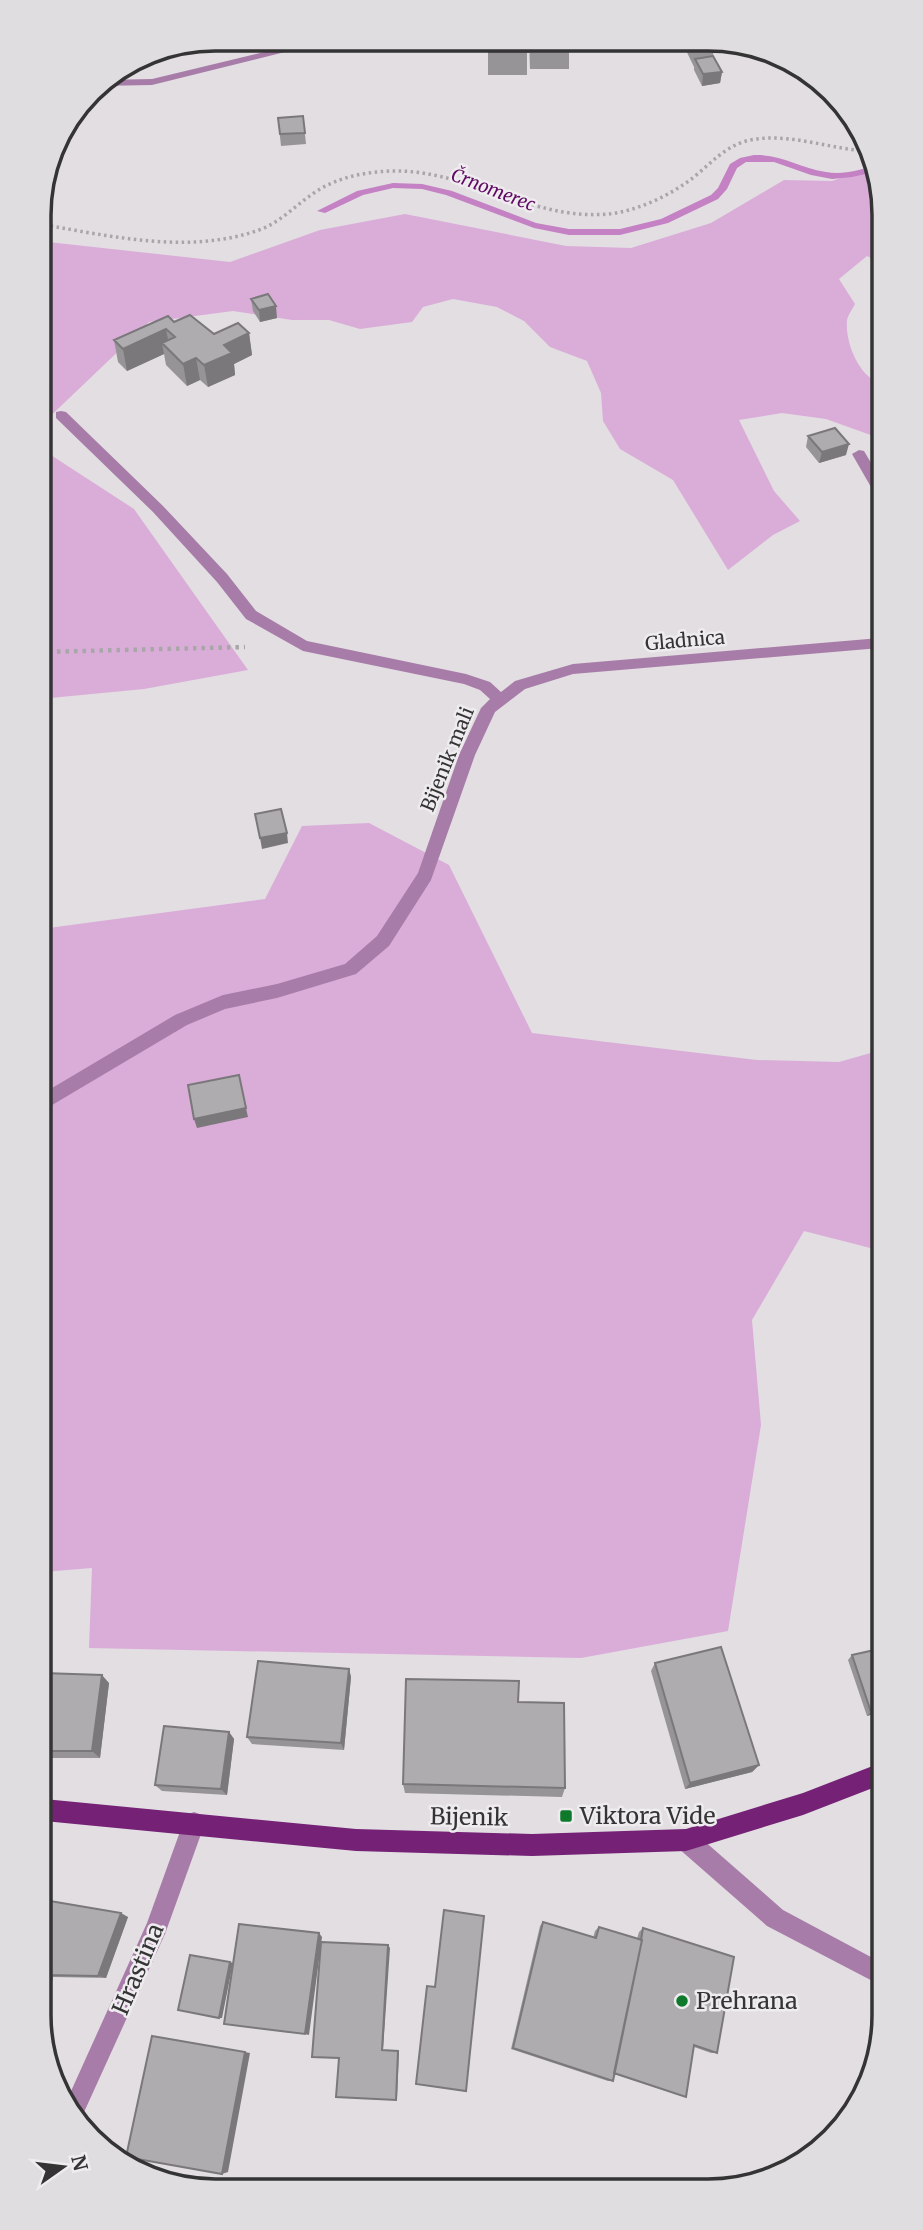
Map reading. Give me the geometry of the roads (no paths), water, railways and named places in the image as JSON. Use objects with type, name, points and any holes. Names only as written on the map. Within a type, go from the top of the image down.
[{"type":"main road","name":"Bijenik","points":[[51,1811],[356,1839],[458,1844],[686,1840],[803,1804],[872,1777]]},
{"type":"street","points":[[118,83],[152,82],[282,51]]},
{"type":"street","name":"Bijenik mali","points":[[51,1098],[181,1020],[223,1002],[276,991],[350,969],[383,941],[425,875],[467,755],[489,708],[500,700],[485,686],[466,679],[303,646],[287,639],[251,615],[222,578],[158,509],[61,415]]},
{"type":"street","points":[[859,454],[872,477]]},
{"type":"street","name":"Gladnica","points":[[500,700],[520,685],[573,669],[872,644]]},
{"type":"street","name":"Hrastina","points":[[78,2104],[157,1926],[194,1823]]},
{"type":"street","points":[[686,1840],[775,1918],[872,1970]]},
{"type":"waterway","name":"Črnomerec","points":[[322,211],[360,193],[393,185],[422,186],[449,193],[534,226],[569,232],[620,232],[664,221],[714,197],[722,189],[733,166],[743,160],[765,157],[832,176],[866,171]]},
{"type":"place","name":"Viktora Vide","points":[[566,1816]]},
{"type":"place","name":"Prehrana","points":[[682,2001]]}]
